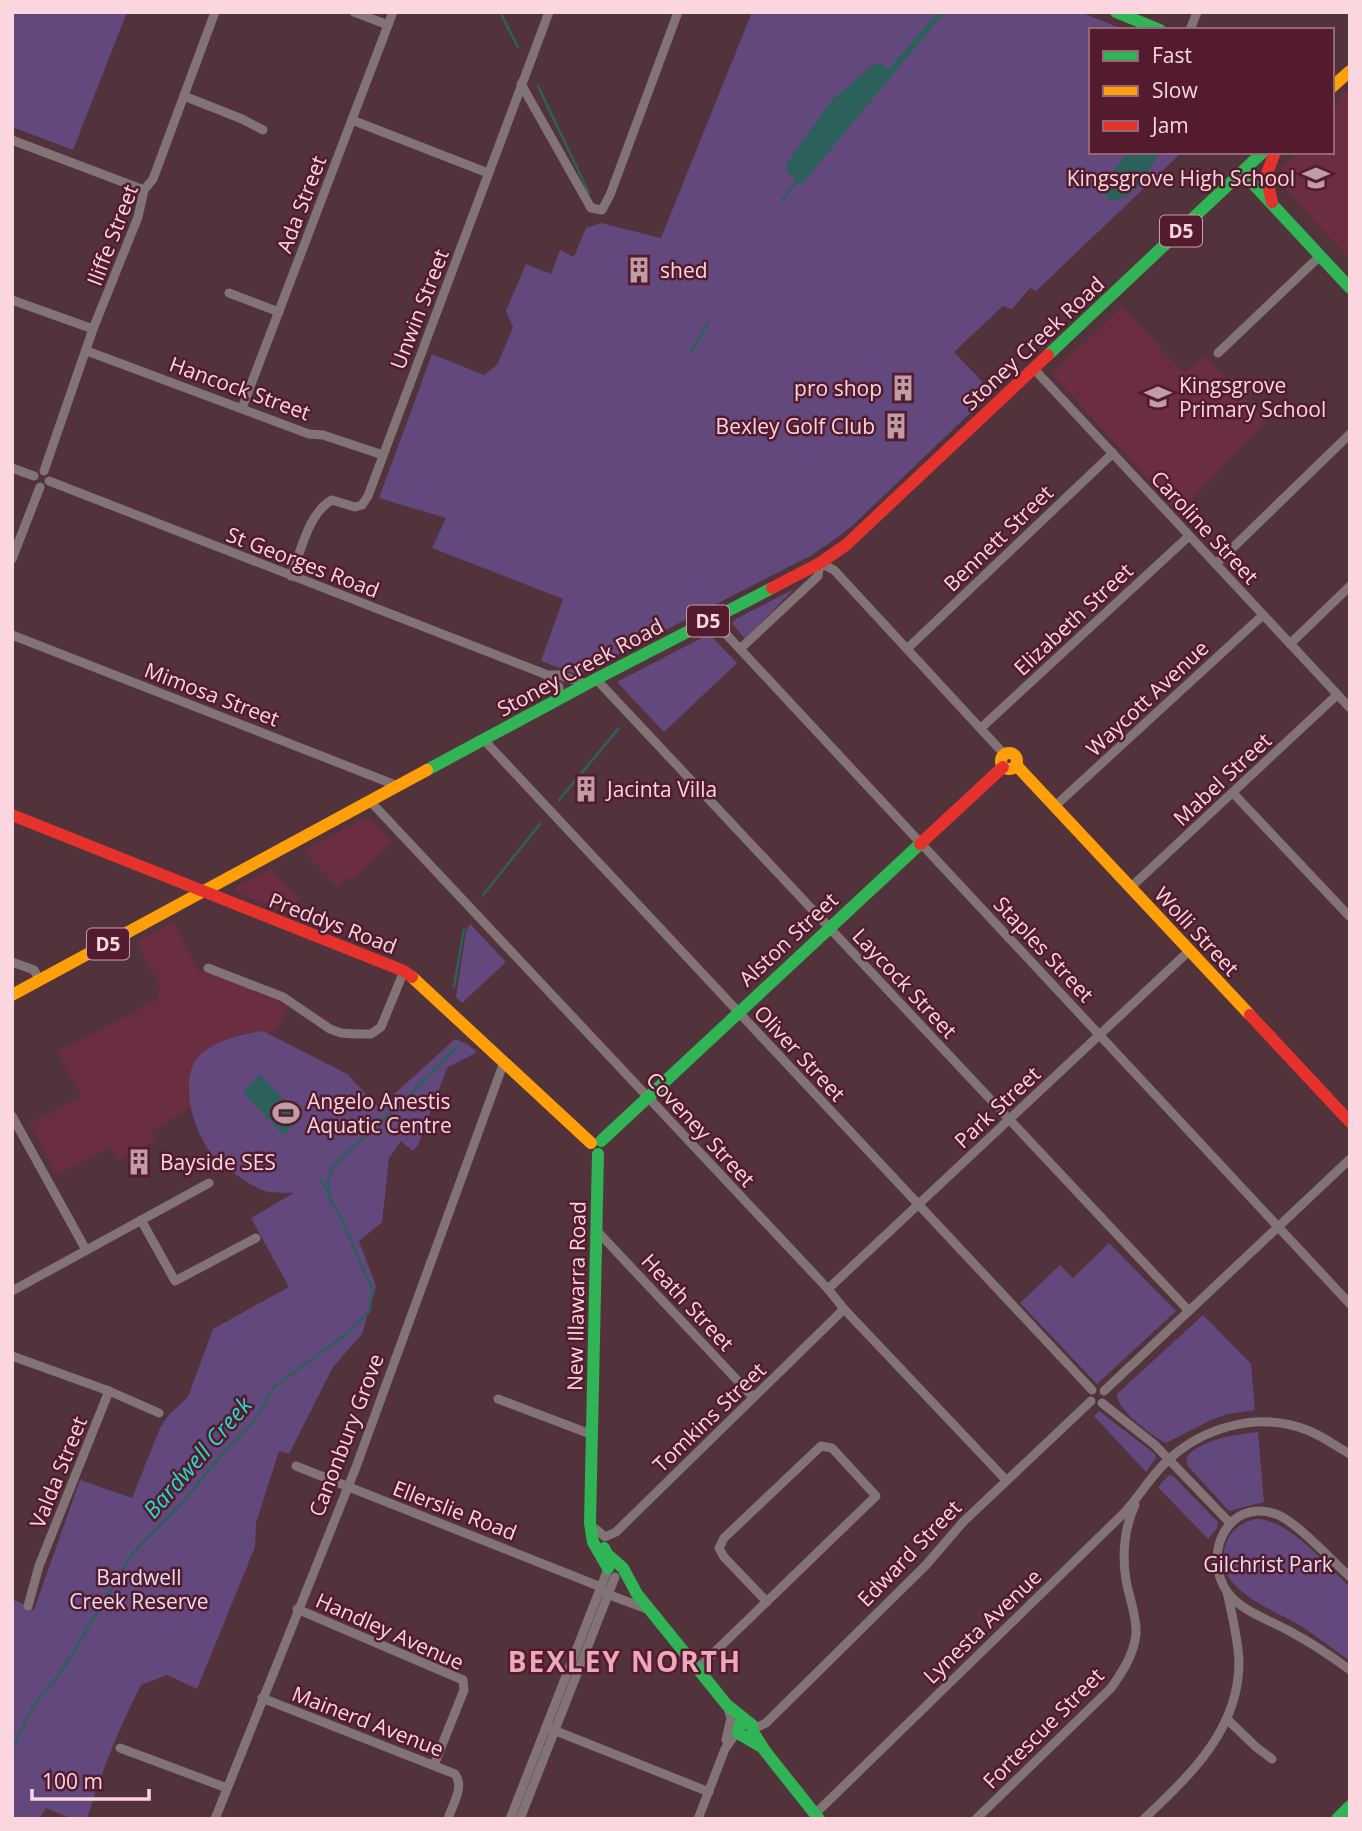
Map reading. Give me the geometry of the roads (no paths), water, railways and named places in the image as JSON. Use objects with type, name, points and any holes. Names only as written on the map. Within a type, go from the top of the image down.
[{"type":"main road","points":[[1116,12],[1155,28]]},
{"type":"main road","points":[[1334,85],[1350,71]]},
{"type":"main road","name":"Stoney Creek Road","points":[[12,995],[591,682],[820,563],[869,525],[1261,154]]},
{"type":"main road","points":[[1273,206],[1264,175],[1274,154]]},
{"type":"main road","points":[[1242,173],[1350,288]]},
{"type":"main road","name":"Wolli Street","points":[[1008,762],[1054,807],[1350,1122]]},
{"type":"main road","name":"Alston Street","points":[[596,1146],[1008,762]]},
{"type":"main road","name":"Preddys Road","points":[[12,816],[404,971],[596,1146]]},
{"type":"main road","name":"New Illawarra Road","points":[[596,1146],[597,1231],[590,1530],[597,1549],[614,1571],[643,1601],[817,1816]]},
{"type":"main road","name":"New Illawarra Road","points":[[593,1436],[596,1529],[614,1571]]},
{"type":"main road","points":[[1337,1819],[1350,1806]]},
{"type":"street","name":"Iliffe Street","points":[[44,471],[93,329],[138,217],[144,190],[153,179],[215,12]]},
{"type":"street","points":[[354,12],[388,25]]},
{"type":"street","name":"Ada Street","points":[[242,408],[393,12]]},
{"type":"street","name":"Unwin Street","points":[[291,576],[312,523],[323,505],[332,500],[355,507],[362,505],[368,496],[549,12]]},
{"type":"street","points":[[521,84],[591,208],[602,210],[678,12]]},
{"type":"street","points":[[184,96],[263,130]]},
{"type":"street","points":[[352,120],[488,173]]},
{"type":"street","points":[[12,140],[144,190]]},
{"type":"street","points":[[1219,353],[1320,256]]},
{"type":"street","points":[[229,293],[279,312]]},
{"type":"street","points":[[12,300],[93,329]]},
{"type":"street","name":"Hancock Street","points":[[87,351],[309,433],[323,435],[383,456]]},
{"type":"street","name":"Caroline Street","points":[[1034,369],[1350,708]]},
{"type":"street","points":[[1216,564],[1350,434]]},
{"type":"street","name":"Bennett Street","points":[[908,648],[1113,453]]},
{"type":"street","points":[[12,468],[34,476]]},
{"type":"street","points":[[12,559],[49,476],[44,471],[37,472],[34,483],[45,484]]},
{"type":"street","name":"St Georges Road","points":[[45,484],[545,674],[591,682]]},
{"type":"street","name":"Elizabeth Street","points":[[981,727],[1189,536]]},
{"type":"street","points":[[740,649],[818,576],[820,563]]},
{"type":"street","name":"Wolli Street","points":[[820,563],[834,570],[908,648],[981,727],[1008,762]]},
{"type":"street","points":[[1290,644],[1350,586]]},
{"type":"street","name":"Waycott Avenue","points":[[1054,807],[1263,615]]},
{"type":"street","name":"Staples Street","points":[[712,619],[1350,1304]]},
{"type":"street","name":"Mimosa Street","points":[[12,635],[398,786]]},
{"type":"street","points":[[545,674],[559,687],[559,695],[554,702]]},
{"type":"street","name":"Laycock Street","points":[[591,682],[829,928],[1189,1311]]},
{"type":"street","name":"Mabel Street","points":[[1130,888],[1337,695]]},
{"type":"street","name":"Oliver Street","points":[[484,740],[1092,1390]]},
{"type":"street","points":[[1233,793],[1350,917]]},
{"type":"street","name":"Coveney Street","points":[[370,801],[475,910],[647,1098],[1006,1480]]},
{"type":"street","name":"Park Street","points":[[828,1289],[1189,951]]},
{"type":"street","points":[[12,961],[34,970],[40,981]]},
{"type":"street","points":[[208,968],[283,997],[330,1030],[357,1034],[371,1034],[381,1027],[404,971]]},
{"type":"street","name":"Canonbury Grove","points":[[215,1819],[347,1488],[504,1062]]},
{"type":"street","points":[[12,1116],[86,1250]]},
{"type":"street","points":[[1104,1391],[1350,1159]]},
{"type":"street","points":[[12,1291],[209,1183]]},
{"type":"street","points":[[141,1220],[174,1281],[256,1238]]},
{"type":"street","name":"Heath Street","points":[[597,1231],[753,1397]]},
{"type":"street","name":"Tomkins Street","points":[[596,1529],[606,1537],[616,1532],[844,1309]]},
{"type":"street","points":[[12,1356],[109,1391],[159,1413]]},
{"type":"street","points":[[1102,1403],[1106,1396],[1104,1391],[1097,1388],[1092,1390],[1089,1395],[1091,1401],[1095,1404],[1102,1403],[1155,1445],[1230,1523]]},
{"type":"street","name":"Valda Street","points":[[27,1606],[39,1566],[109,1391]]},
{"type":"street","points":[[498,1399],[593,1436]]},
{"type":"street","name":"Edward Street","points":[[745,1730],[766,1723],[926,1565],[963,1522],[1091,1401]]},
{"type":"street","name":"Lynesta Avenue","points":[[817,1816],[1123,1514],[1169,1459],[1205,1434],[1238,1424],[1289,1424],[1326,1439],[1350,1454]]},
{"type":"street","points":[[698,1668],[767,1602],[876,1496],[832,1448],[821,1446],[724,1538],[719,1548],[724,1557],[767,1602]]},
{"type":"street","name":"Ellerslie Road","points":[[296,1466],[637,1604],[653,1614]]},
{"type":"street","name":"Fortescue Street","points":[[976,1819],[1111,1688],[1128,1662],[1136,1623],[1126,1579],[1125,1551],[1128,1523],[1140,1494]]},
{"type":"street","points":[[1144,1819],[1202,1761],[1227,1719],[1236,1690],[1239,1658],[1227,1592],[1218,1569],[1217,1550],[1221,1535],[1230,1523],[1251,1513],[1276,1514],[1290,1522],[1350,1577]]},
{"type":"street","points":[[510,1819],[614,1571]]},
{"type":"street","points":[[1227,1592],[1239,1603],[1300,1637],[1350,1670]]},
{"type":"street","name":"Handley Avenue","points":[[297,1609],[463,1680],[464,1690],[433,1765]]},
{"type":"street","name":"Mainerd Avenue","points":[[262,1698],[452,1773],[459,1780],[449,1819]]},
{"type":"street","points":[[698,1819],[725,1744],[731,1718],[727,1705]]},
{"type":"street","points":[[1227,1719],[1272,1759]]},
{"type":"street","points":[[765,1751],[761,1736],[766,1723]]},
{"type":"street","points":[[550,1729],[709,1791]]},
{"type":"street","points":[[520,1819],[550,1729]]},
{"type":"street","points":[[725,1744],[745,1730]]},
{"type":"street","points":[[120,1748],[227,1788]]},
{"type":"waterway","points":[[500,12],[518,47]]},
{"type":"waterway","points":[[538,86],[589,193]]},
{"type":"waterway","name":"Bardwell Creek","points":[[782,200],[798,180]]},
{"type":"waterway","name":"Bardwell Creek","points":[[691,352],[708,323]]},
{"type":"waterway","name":"Bardwell Creek","points":[[559,800],[619,728]]},
{"type":"waterway","name":"Bardwell Creek","points":[[483,895],[540,824]]},
{"type":"waterway","name":"Bardwell Creek","points":[[454,987],[464,929]]},
{"type":"waterway","name":"Bardwell Creek","points":[[12,1749],[34,1705],[64,1668],[132,1554],[182,1503],[223,1453],[255,1420],[274,1387],[349,1332],[369,1312],[373,1291],[330,1199],[328,1182],[332,1167],[407,1098],[458,1046]]},
{"type":"waterway","name":"Bardwell Creek","points":[[321,1181],[329,1193]]},
{"type":"place","name":"Kingsgrove High School","points":[[1316,178]]},
{"type":"place","name":"shed","points":[[639,270]]},
{"type":"place","name":"pro shop","points":[[903,388]]},
{"type":"place","name":"Kingsgrove Primary School","points":[[1158,397]]},
{"type":"place","name":"Bexley Golf Club","points":[[896,426]]},
{"type":"place","name":"Jacinta Villa","points":[[586,789]]},
{"type":"place","name":"Angelo Anestis Aquatic Centre","points":[[286,1113]]},
{"type":"place","name":"Bayside SES","points":[[139,1162]]},
{"type":"district","name":"BEXLEY NORTH","points":[[625,1661]]},
{"type":"park label","name":"Gilchrist Park","points":[[1268,1564]]},
{"type":"park label","name":"Bardwell Creek Reserve","points":[[139,1589]]}]
